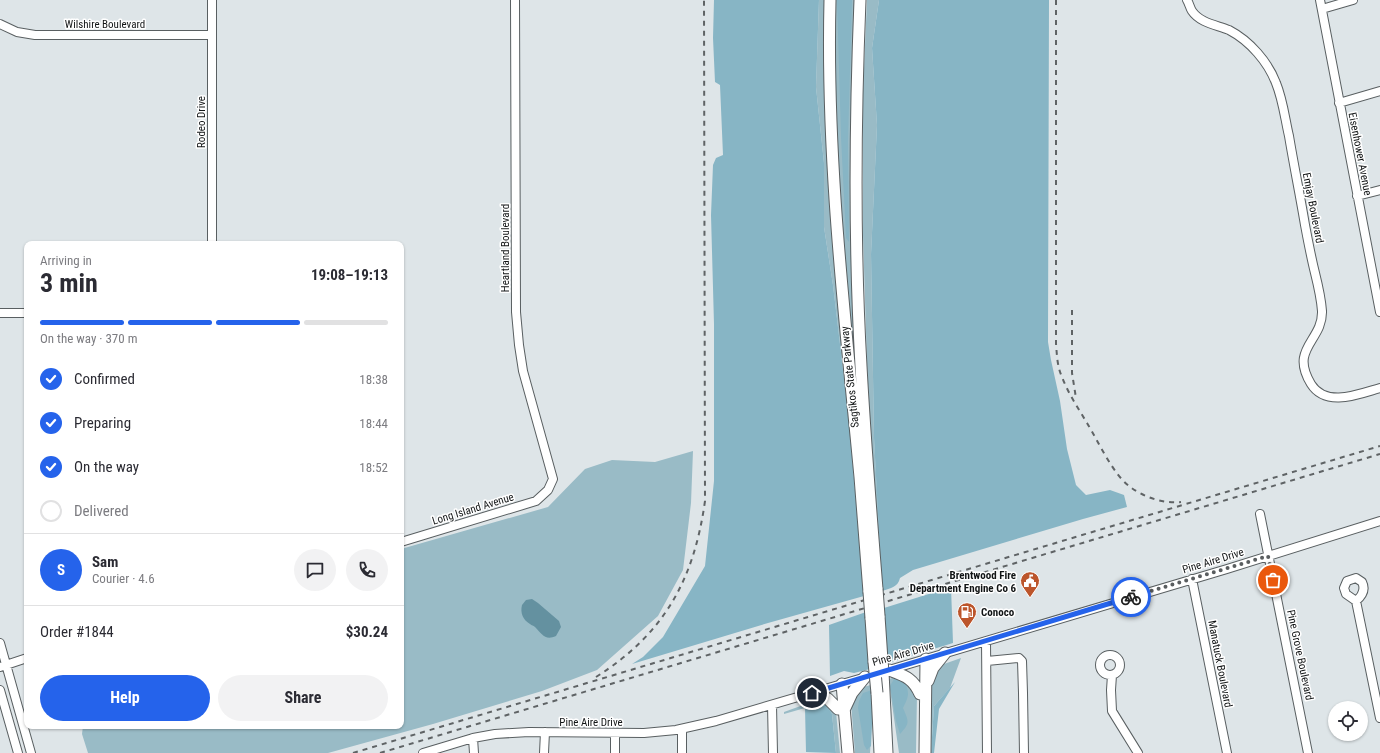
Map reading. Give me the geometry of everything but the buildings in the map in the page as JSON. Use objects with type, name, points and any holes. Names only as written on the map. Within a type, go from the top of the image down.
[{"type":"highway","name":"Sagtikos State Parkway","points":[[830,0],[830,106],[835,210],[860,479],[873,591]]},
{"type":"highway","name":"Sagtikos State Parkway","points":[[860,0],[856,144],[858,299],[873,591],[880,692],[887,753]]},
{"type":"highway","points":[[919,753],[923,697],[930,672],[945,653]]},
{"type":"highway","points":[[923,660],[925,753]]},
{"type":"highway","points":[[889,670],[911,680],[923,697]]},
{"type":"highway","points":[[841,709],[866,677]]},
{"type":"highway","points":[[839,685],[842,753]]},
{"type":"highway","name":"Sagtikos State Parkway","points":[[880,692],[880,753]]},
{"type":"highway","points":[[812,693],[828,699],[841,709],[848,753]]},
{"type":"street","name":"Rodeo Drive","points":[[212,0],[212,241]]},
{"type":"street","name":"Heartland Boulevard","points":[[515,0],[516,312],[523,371],[553,479],[548,490]]},
{"type":"street","name":"Emjay Boulevard","points":[[1187,0],[1192,12],[1201,19],[1229,30],[1244,40],[1258,53],[1268,67],[1276,83],[1285,118],[1322,313],[1320,325],[1307,346],[1303,359],[1305,373],[1311,385],[1323,394],[1336,398],[1380,388]]},
{"type":"street","name":"Eisenhower Avenue","points":[[1320,0],[1339,103],[1378,290],[1380,312]]},
{"type":"street","points":[[1322,9],[1354,0]]},
{"type":"street","name":"Wilshire Boulevard","points":[[0,24],[17,32],[35,35],[212,35]]},
{"type":"street","points":[[1339,103],[1380,91]]},
{"type":"street","points":[[1358,196],[1380,190]]},
{"type":"street","points":[[0,313],[24,313]]},
{"type":"street","name":"Long Island Avenue","points":[[404,541],[536,501],[548,490]]},
{"type":"street","name":"Pine Grove Boulevard","points":[[1260,514],[1308,753]]},
{"type":"street","name":"Pine Aire Drive","points":[[423,753],[473,738],[495,734],[545,732],[651,733],[682,729],[772,705],[866,677],[1380,521]]},
{"type":"street","name":"Manatuck Boulevard","points":[[1192,579],[1227,753]]},
{"type":"street","points":[[1356,601],[1380,718]]},
{"type":"street","points":[[986,641],[987,753]]},
{"type":"street","points":[[0,643],[3,666],[31,753]]},
{"type":"street","points":[[987,661],[1019,658],[1022,661],[1024,753]]},
{"type":"street","points":[[3,666],[24,659]]},
{"type":"street","points":[[1112,675],[1112,711],[1138,753]]},
{"type":"street","points":[[0,690],[18,753]]},
{"type":"street","points":[[772,705],[773,753]]},
{"type":"street","points":[[682,729],[682,753]]},
{"type":"street","points":[[544,753],[545,732]]},
{"type":"street","points":[[615,733],[615,753]]},
{"type":"street","points":[[473,738],[474,753]]},
{"type":"shaded area","points":[[714,0],[819,0],[816,87],[824,163],[824,227],[833,285],[849,420],[864,596],[632,664],[643,657],[663,637],[705,566],[714,481],[714,324],[711,215],[713,165],[716,158],[723,155],[720,85],[715,82],[713,38]]},
{"type":"shaded area","points":[[819,0],[825,0],[829,198],[849,420],[833,285],[824,227],[824,163],[816,87]]},
{"type":"shaded area","points":[[834,0],[856,0],[856,382],[853,382],[837,168]]},
{"type":"shaded area","points":[[837,0],[852,0],[848,142],[849,242],[846,238]]},
{"type":"shaded area","points":[[867,0],[879,0],[872,48],[877,125],[871,254],[874,438],[881,561],[872,461],[863,235],[863,91]]},
{"type":"shaded area","points":[[879,0],[1049,0],[1048,342],[1060,401],[1067,449],[1076,485],[1086,495],[1110,490],[1124,495],[1127,507],[913,570],[900,578],[894,587],[882,591],[874,438],[871,254],[877,125],[872,48]]},
{"type":"shaded area","points":[[693,451],[691,503],[683,570],[658,616],[597,670],[542,691],[433,724],[328,753],[88,753],[82,734],[83,729],[404,729],[404,548],[548,507],[585,469],[612,460],[655,462]]},
{"type":"shaded area","points":[[951,587],[953,643],[888,663],[884,608]]},
{"type":"shaded area","points":[[532,599],[559,621],[561,627],[556,636],[549,638],[544,636],[524,618],[521,611],[522,605],[526,600]]},
{"type":"shaded area","points":[[866,612],[870,669],[854,673],[844,671],[830,676],[829,625]]},
{"type":"shaded area","points":[[961,658],[950,688],[934,706],[931,753],[928,743],[930,689],[932,678],[939,667]]},
{"type":"shaded area","points":[[892,678],[904,679],[917,694],[916,753],[899,753],[889,683],[871,688],[873,701],[870,753],[855,753],[851,703],[858,692],[864,687]]},
{"type":"shaded area","points":[[894,679],[904,681],[908,692],[908,697],[903,708],[908,722],[900,734],[896,721],[890,686]]},
{"type":"shaded area","points":[[955,682],[939,709],[934,753],[931,753],[934,706]]},
{"type":"shaded area","points":[[872,690],[871,746],[867,750],[864,745],[858,708],[859,701],[863,693]]},
{"type":"shaded area","points":[[817,700],[825,701],[836,712],[840,753],[836,753],[832,714],[818,701],[805,708],[784,714],[784,712]]},
{"type":"shaded area","points":[[818,701],[826,705],[832,714],[836,753],[806,752],[805,708]]},
{"type":"railway","points":[[596,677],[620,660],[640,642],[657,623],[672,602],[684,580],[693,556],[705,501],[704,0]]},
{"type":"railway","points":[[1056,0],[1056,344],[1059,369],[1064,383],[1073,400],[1106,457],[1123,481],[1140,493],[1154,499],[1167,502],[1181,502]]},
{"type":"railway","points":[[1072,310],[1072,373],[1076,398]]},
{"type":"railway","points":[[353,753],[1380,446]]},
{"type":"railway","points":[[380,753],[1380,454]]},
{"type":"way so far","points":[[1131,597],[1268,556],[1273,580]]},
{"type":"place","name":"Brentwood Fire Department Engine Co 6","points":[[1030,598]]},
{"type":"place","name":"Conoco","points":[[967,629]]},
{"type":"route","points":[[812,693],[1131,597]]}]
